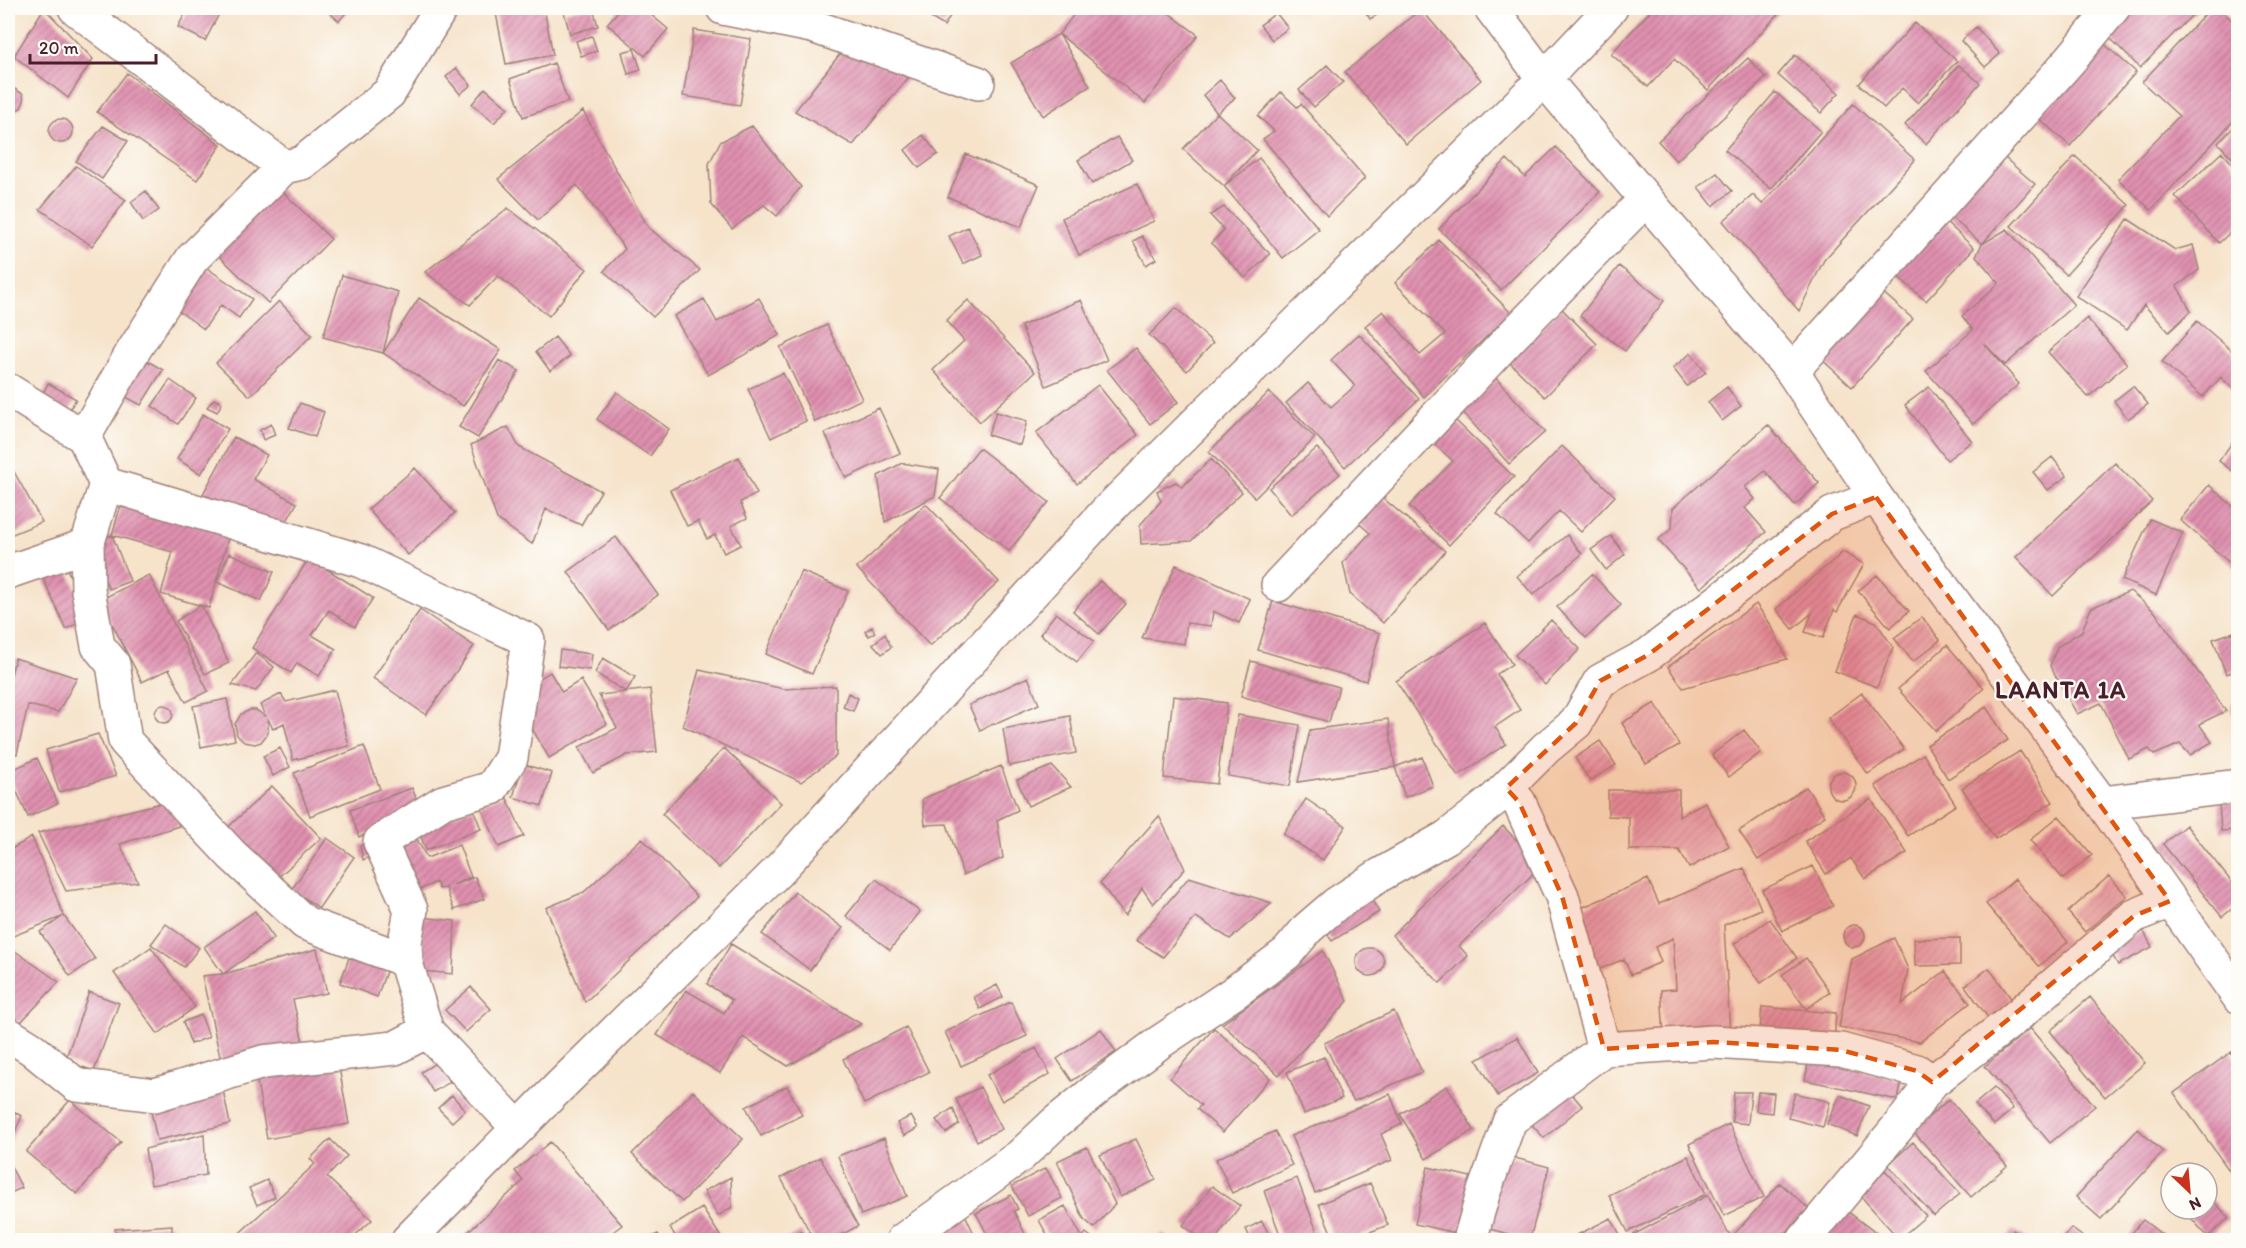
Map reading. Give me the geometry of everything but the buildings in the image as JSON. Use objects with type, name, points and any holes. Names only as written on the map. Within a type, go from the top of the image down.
[{"type":"street","points":[[75,8],[284,166]]},
{"type":"street","points":[[84,437],[132,353],[192,259],[284,166],[302,163],[389,93],[441,8]]},
{"type":"street","points":[[723,8],[812,26],[978,83]]},
{"type":"street","points":[[1491,8],[1544,79],[1792,371],[1876,497],[2102,803],[2238,996]]},
{"type":"street","points":[[408,1240],[776,873],[1107,511],[1544,79],[1611,8]]},
{"type":"street","points":[[1792,371],[2072,59],[2113,8]]},
{"type":"street","points":[[1278,585],[1513,335],[1646,199]]},
{"type":"street","points":[[8,390],[84,437],[106,484],[87,545],[88,590],[98,646],[112,664],[125,741],[232,855],[305,923],[397,957],[406,963]]},
{"type":"street","points":[[106,484],[361,561],[528,640],[511,758],[492,788],[443,802],[380,842],[411,910],[405,942],[406,963],[427,1031],[518,1128]]},
{"type":"street","points":[[903,1240],[1020,1156],[1055,1123],[1112,1077],[1287,953],[1308,928],[1336,904],[1380,875],[1448,837],[1506,788],[1546,748],[1576,723],[1600,681],[1648,655],[1832,514],[1876,497]]},
{"type":"street","points":[[8,572],[87,545]]},
{"type":"street","points":[[2102,803],[2238,786]]},
{"type":"street","points":[[1506,788],[1519,802],[1562,896],[1604,1049]]},
{"type":"street","points":[[1804,1240],[1908,1115],[1932,1082],[2010,1022],[2134,916],[2170,901]]},
{"type":"street","points":[[8,1034],[32,1049],[76,1085],[155,1095],[263,1062],[395,1048],[427,1031]]},
{"type":"street","points":[[1470,1240],[1483,1194],[1510,1120],[1604,1049],[1713,1042],[1841,1050],[1917,1071],[1932,1082]]},
{"type":"highlighted area","points":[[1876,497],[2170,901],[2134,916],[1932,1082],[1917,1071],[1841,1050],[1713,1042],[1604,1049],[1562,896],[1519,802],[1506,788],[1576,723],[1600,681],[1648,655],[1832,514]]},
{"type":"district","name":"LAANTA 1A","points":[[2061,690]]}]
